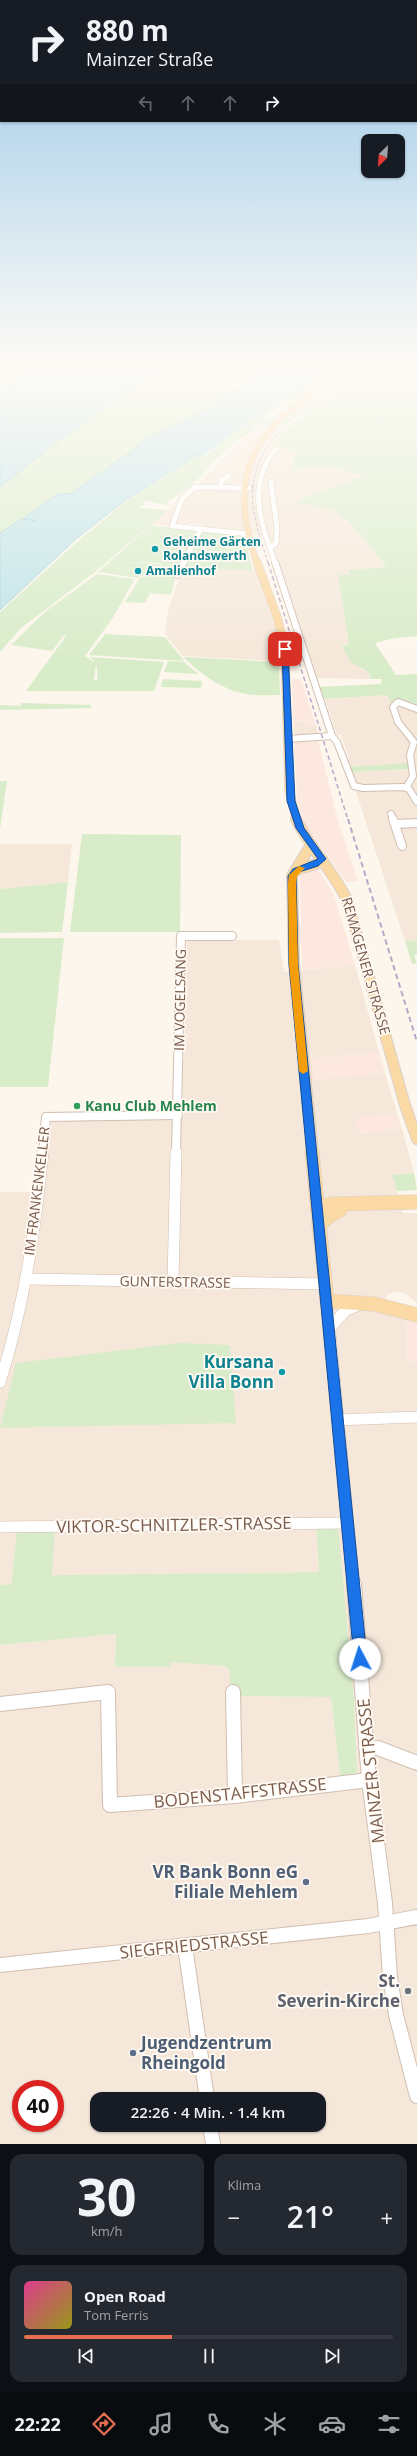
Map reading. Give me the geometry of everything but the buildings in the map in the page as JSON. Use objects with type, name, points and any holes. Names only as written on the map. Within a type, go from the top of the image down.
[{"type":"main road","points":[[250,464],[245,488],[243,514],[248,534],[282,630],[287,668],[291,801],[300,828],[322,859]]},
{"type":"main road","points":[[296,870],[304,861],[311,845]]},
{"type":"main road","points":[[304,861],[322,859]]},
{"type":"main road","points":[[296,870],[316,864],[322,859]]},
{"type":"main road","name":"REMAGENER STRASSE","points":[[322,859],[338,881],[347,900],[398,1079],[417,1139]]},
{"type":"main road","name":"MAINZER STRASSE","points":[[296,870],[292,883],[294,964],[315,1196],[327,1301]]},
{"type":"main road","name":"REMAGENER STRASSE","points":[[398,1079],[417,1120]]},
{"type":"main road","points":[[315,1196],[336,1207]]},
{"type":"main road","points":[[317,1208],[415,1202]]},
{"type":"main road","points":[[319,1226],[336,1207]]},
{"type":"main road","points":[[324,1284],[336,1294],[365,1303]]},
{"type":"main road","points":[[327,1301],[387,1306],[417,1315]]},
{"type":"street","points":[[265,464],[257,488],[257,499],[270,548],[296,619],[313,679],[333,734],[332,736],[337,742],[351,781],[356,787],[406,788]]},
{"type":"street","points":[[220,487],[222,480],[228,476]]},
{"type":"street","points":[[270,548],[276,543],[277,537],[271,482]]},
{"type":"street","points":[[245,488],[196,486],[182,500],[173,526],[248,534]]},
{"type":"street","points":[[257,499],[273,490]]},
{"type":"street","points":[[177,575],[200,529]]},
{"type":"street","points":[[406,788],[413,776],[410,755],[416,741],[398,722],[393,707],[398,702],[417,709]]},
{"type":"street","points":[[288,739],[332,736]]},
{"type":"street","points":[[406,788],[417,802]]},
{"type":"street","points":[[391,814],[402,846]]},
{"type":"street","points":[[395,824],[417,823]]},
{"type":"street","name":"IM VOGELSANG","points":[[173,1282],[181,936],[232,936]]},
{"type":"street","name":"IM FRANKENKELLER","points":[[27,1279],[41,1174],[46,1117],[178,1115]]},
{"type":"street","points":[[0,1382],[20,1316],[27,1279]]},
{"type":"street","name":"GUNTERSTRASSE","points":[[27,1279],[324,1284]]},
{"type":"street","name":"MAINZER STRASSE","points":[[327,1301],[360,1647],[369,1780],[387,1923],[390,1977],[396,2015],[417,2096]]},
{"type":"street","points":[[329,1328],[350,1306],[365,1303]]},
{"type":"street","points":[[338,1420],[417,1417]]},
{"type":"street","name":"VIKTOR-SCHNITZLER-STRASSE","points":[[0,1527],[127,1524],[347,1523]]},
{"type":"street","name":"BODENSTAFFSTRASSE","points":[[0,1704],[108,1692],[110,1805],[235,1796],[369,1780]]},
{"type":"street","points":[[233,1692],[235,1796]]},
{"type":"street","points":[[366,1747],[378,1748],[417,1763]]},
{"type":"street","name":"SIEGFRIEDSTRASSE","points":[[0,1964],[185,1946],[387,1923],[417,1916]]},
{"type":"street","points":[[185,1946],[206,2092]]},
{"type":"street","points":[[211,2132],[213,2144]]},
{"type":"shaded area","points":[[217,464],[294,464],[293,469],[336,468],[365,476],[295,502],[330,509],[346,518],[387,567],[348,570],[350,575],[338,576],[349,644],[343,645],[363,670],[368,672],[370,679],[315,678],[269,536],[202,529],[203,525],[174,523],[171,526],[152,524],[191,488],[198,484]]},
{"type":"shaded area","points":[[182,568],[256,570],[278,638],[280,661],[182,656],[165,634],[168,612]]},
{"type":"shaded area","points":[[292,679],[301,679],[316,726],[306,726],[306,722],[293,721]]},
{"type":"shaded area","points":[[387,695],[392,704],[417,710],[417,940],[405,941],[356,792],[357,785],[353,772],[409,769],[408,764],[347,767],[345,760],[349,759],[341,735],[337,735],[325,699]]},
{"type":"shaded area","points":[[293,721],[306,722],[307,726],[316,726],[319,737],[295,737]]},
{"type":"shaded area","points":[[294,740],[318,740],[338,821],[358,881],[346,882],[304,823],[297,800]]},
{"type":"shaded area","points":[[0,844],[72,844],[68,882],[0,889]]},
{"type":"shaded area","points":[[314,869],[318,869],[334,895],[355,965],[303,970],[299,924],[301,923],[300,875]]},
{"type":"shaded area","points":[[187,940],[279,940],[284,972],[355,965],[379,1052],[312,1059],[315,1079],[385,1073],[397,1113],[356,1118],[360,1133],[402,1129],[414,1173],[392,1175],[403,1213],[417,1213],[417,1303],[405,1293],[393,1292],[386,1296],[383,1312],[405,1319],[408,1362],[417,1362],[417,2144],[0,2144],[0,1645],[116,1634],[115,1667],[170,1666],[170,1662],[225,1666],[230,1671],[230,1696],[331,1697],[340,1775],[354,1774],[357,1771],[354,1698],[316,1526],[319,1572],[51,1575],[55,1530],[17,1530],[11,1585],[0,1585],[0,1192],[44,1192],[51,1123],[54,1120],[184,1117],[181,1060],[184,1060],[185,1016],[182,1016],[182,1005],[185,1005]]},
{"type":"shaded area","points":[[379,1052],[385,1073],[314,1080],[312,1059]]},
{"type":"shaded area","points":[[397,1113],[402,1129],[359,1133],[356,1118]]},
{"type":"shaded area","points":[[405,1319],[417,1323],[417,1362],[408,1362]]},
{"type":"green space","points":[[29,464],[113,464],[69,494],[58,495],[25,518],[36,521],[22,519],[0,533],[0,487]]},
{"type":"green space","points":[[185,464],[212,464],[192,484],[167,502],[170,506],[142,500],[145,504],[139,508],[168,510],[95,572],[21,628],[0,652],[0,612],[78,541],[128,500]]},
{"type":"green space","points":[[294,464],[417,464],[417,636],[390,639],[375,643],[396,675],[417,674],[417,707],[407,702],[393,701],[391,704],[387,695],[322,699],[318,687],[381,684],[382,679],[371,679],[368,672],[350,661],[342,646],[349,644],[338,575],[350,575],[348,570],[387,567],[346,518],[330,509],[294,502],[364,476],[336,468],[293,469]]},
{"type":"green space","name":"Geheime Gärten Rolandswerth","points":[[151,525],[197,531],[177,569],[176,575],[158,574],[162,563],[119,562],[161,564],[157,574],[146,574],[138,578],[98,572]]},
{"type":"green space","points":[[202,531],[243,535],[253,570],[182,568]]},
{"type":"green space","points":[[97,574],[135,579],[112,619],[85,656],[95,663],[90,657],[164,662],[154,691],[26,691],[66,636],[64,635],[52,651],[11,645],[46,611]],"holes":[[[96,665],[97,680],[94,680]]]},
{"type":"green space","points":[[147,575],[176,576],[171,595],[150,593],[145,603],[125,602],[139,579]]},
{"type":"green space","points":[[105,634],[165,637],[184,661],[89,655]]},
{"type":"green space","points":[[183,657],[279,662],[280,695],[250,695],[228,689],[204,675]]},
{"type":"green space","points":[[168,661],[184,662],[198,674],[164,672]]},
{"type":"green space","points":[[163,679],[202,681],[201,688],[161,687]]},
{"type":"green space","points":[[21,703],[91,705],[91,708],[0,710],[0,705],[21,706]]},
{"type":"green space","points":[[408,763],[409,769],[349,772],[347,767]]},
{"type":"green space","points":[[0,781],[7,781],[0,829]]},
{"type":"green space","points":[[82,834],[181,835],[180,932],[70,932]]},
{"type":"green space","points":[[68,882],[62,932],[0,933],[0,889]]},
{"type":"green space","points":[[0,938],[64,938],[48,1087],[0,1087]]},
{"type":"green space","points":[[417,940],[417,954],[414,955],[417,963],[412,964],[405,941]]},
{"type":"green space","points":[[414,1173],[417,1190],[397,1191],[392,1175]]},
{"type":"green space","points":[[179,1343],[230,1345],[236,1423],[0,1428],[16,1363]]},
{"type":"green space","points":[[316,1526],[338,1526],[354,1698],[357,1771],[354,1774],[340,1776],[331,1697],[230,1696],[230,1671],[225,1666],[170,1662],[170,1667],[115,1667],[116,1634],[0,1645],[0,1585],[11,1585],[17,1530],[55,1530],[52,1575],[319,1572]]},
{"type":"water","points":[[0,464],[29,464],[0,487]]},
{"type":"water","points":[[113,464],[183,464],[126,500],[75,540],[0,610],[0,533],[22,519],[36,521],[24,518],[58,494],[70,494]]},
{"type":"tunnel","points":[[249,488],[256,488]]},
{"type":"railway","points":[[259,464],[253,488],[253,504],[257,526],[268,563]]},
{"type":"railway","points":[[268,562],[348,820]]},
{"type":"railway","points":[[348,819],[417,1042]]},
{"type":"slow traffic","points":[[301,868],[296,870],[292,876],[292,883],[294,964],[303,1071]]},
{"type":"place","name":"Geheime Gärten Rolandswerth","points":[[155,549]]},
{"type":"place","name":"Amalienhof","points":[[138,571]]},
{"type":"place","name":"Kanu Club Mehlem","points":[[77,1106]]},
{"type":"place","name":"Kursana Villa Bonn","points":[[282,1372]]},
{"type":"place","name":"VR Bank Bonn eG Filiale Mehlem","points":[[306,1882]]},
{"type":"place","name":"St. Severin-Kirche","points":[[408,1991]]},
{"type":"place","name":"Jugendzentrum Rheingold","points":[[133,2053]]},
{"type":"route","points":[[285,649],[287,668],[289,790],[294,814],[300,828],[322,859],[316,864],[296,870],[292,876],[294,964],[360,1659]]}]
